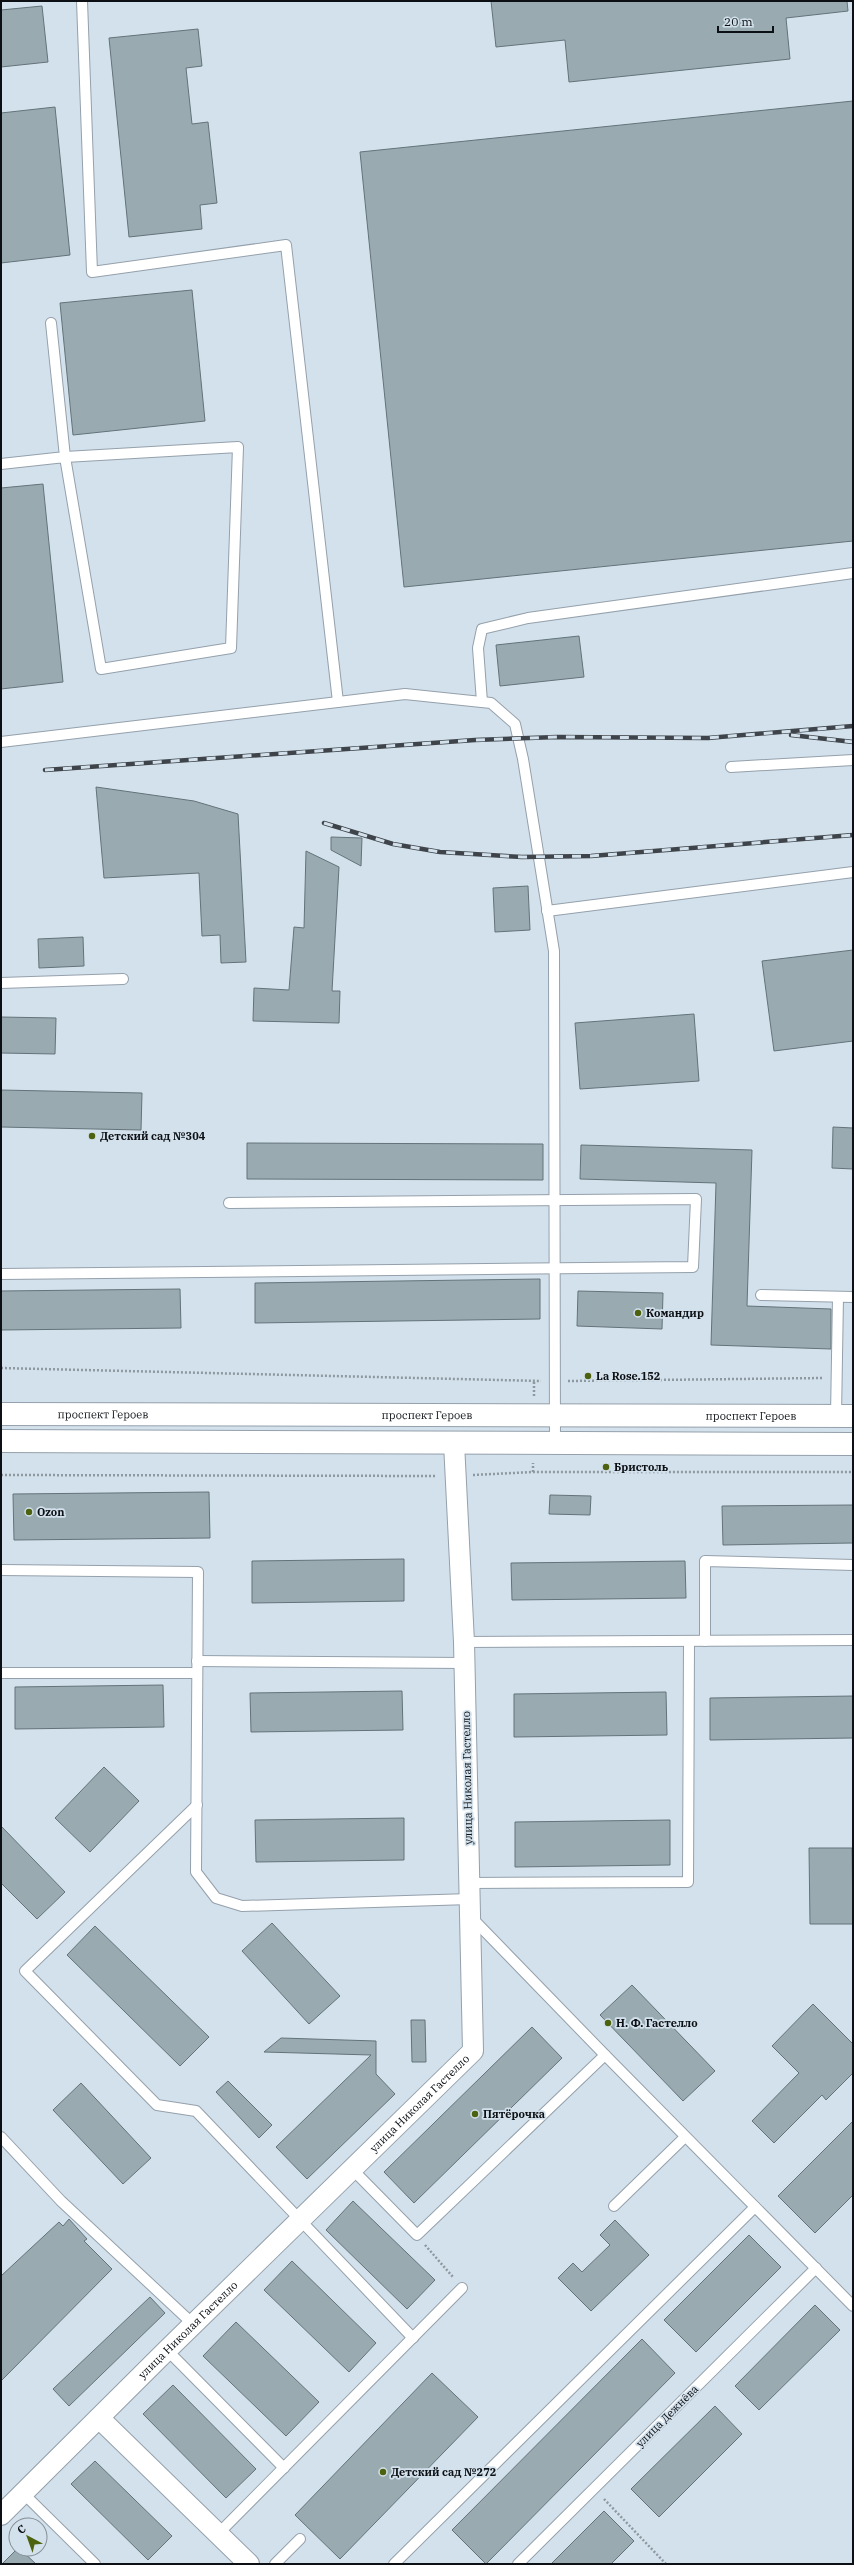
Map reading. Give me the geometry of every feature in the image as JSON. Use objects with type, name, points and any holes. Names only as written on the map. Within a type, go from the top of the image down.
[{"type":"main road","name":"проспект Героев","points":[[1,1414],[844,1416]]},
{"type":"main road","points":[[1,1441],[853,1444]]},
{"type":"street","name":"улица Николая Гастелло","points":[[1,2515],[193,2324],[353,2170],[473,2051],[464,1642],[454,1443]]},
{"type":"street","points":[[99,2418],[249,2564]]},
{"type":"lane","points":[[82,1],[92,272],[286,245],[338,702]]},
{"type":"lane","points":[[1,464],[65,457],[238,447],[231,648],[101,669],[65,457],[51,323]]},
{"type":"lane","points":[[482,702],[478,648],[482,629],[528,618],[853,573]]},
{"type":"lane","points":[[1,742],[404,694],[491,703],[514,724],[523,759],[554,951],[556,1198],[555,1443]]},
{"type":"lane","points":[[731,767],[853,760]]},
{"type":"lane","points":[[547,911],[853,872]]},
{"type":"lane","points":[[1,983],[123,979]]},
{"type":"lane","points":[[1,1274],[229,1274],[693,1267],[696,1199],[556,1198],[229,1203]]},
{"type":"lane","points":[[760,1295],[853,1297]]},
{"type":"lane","points":[[838,1297],[836,1378],[844,1416]]},
{"type":"lane","points":[[705,1640],[705,1561],[853,1565]]},
{"type":"lane","points":[[1,1570],[198,1572],[196,1872],[216,1898],[242,1906],[470,1899],[688,1882],[689,1641]]},
{"type":"lane","points":[[464,1642],[853,1640]]},
{"type":"lane","points":[[197,1660],[464,1663]]},
{"type":"lane","points":[[1,1673],[197,1673]]},
{"type":"lane","points":[[197,1805],[25,1971],[157,2105],[196,2111],[413,2338]]},
{"type":"lane","points":[[470,1899],[605,2055],[853,2306]]},
{"type":"lane","points":[[353,2170],[417,2235],[605,2055]]},
{"type":"lane","points":[[1,2137],[61,2202],[193,2324]]},
{"type":"lane","points":[[614,2206],[686,2137]]},
{"type":"lane","points":[[394,2564],[754,2207]]},
{"type":"lane","name":"улица Дежнёва","points":[[518,2564],[816,2268]]},
{"type":"lane","points":[[218,2534],[462,2288]]},
{"type":"lane","points":[[167,2350],[284,2468]]},
{"type":"lane","points":[[23,2493],[95,2564]]},
{"type":"lane","points":[[275,2564],[300,2539]]},
{"type":"path","points":[[1,1368],[555,1382],[836,1378]]},
{"type":"path","points":[[1,1475],[456,1476],[533,1472],[853,1472]]},
{"type":"path","points":[[417,2235],[462,2288]]},
{"type":"path","points":[[594,2489],[666,2564]]},
{"type":"building","points":[[491,1],[847,1],[848,11],[786,18],[790,59],[569,82],[565,40],[496,47]]},
{"type":"building","points":[[42,6],[48,62],[1,67],[1,10]]},
{"type":"building","points":[[198,29],[202,66],[186,68],[192,124],[208,122],[217,203],[200,205],[202,229],[129,237],[109,38]]},
{"type":"building","points":[[853,101],[853,541],[404,587],[360,152]]},
{"type":"building","points":[[55,107],[70,255],[1,263],[1,113]]},
{"type":"building","points":[[192,290],[205,421],[73,435],[60,303]]},
{"type":"building","points":[[43,484],[63,682],[1,689],[1,488]]},
{"type":"building","points":[[579,636],[584,677],[500,686],[496,645]]},
{"type":"building","points":[[96,787],[194,801],[238,814],[246,962],[221,963],[220,935],[202,936],[199,873],[104,878]]},
{"type":"building","points":[[331,837],[362,838],[361,866],[331,850]]},
{"type":"building","points":[[306,851],[339,867],[332,991],[340,991],[339,1023],[253,1021],[254,988],[289,990],[294,927],[304,928]]},
{"type":"building","points":[[528,886],[530,930],[495,932],[493,888]]},
{"type":"building","points":[[83,937],[84,966],[39,968],[38,939]]},
{"type":"building","points":[[853,950],[853,1041],[774,1051],[762,961]]},
{"type":"building","points":[[694,1014],[699,1081],[580,1089],[575,1023]]},
{"type":"building","points":[[1,1017],[56,1018],[55,1054],[1,1053]]},
{"type":"building","points":[[1,1090],[142,1093],[141,1130],[1,1127]]},
{"type":"building","points":[[833,1127],[853,1128],[853,1169],[832,1168]]},
{"type":"building","points":[[247,1143],[543,1144],[543,1180],[247,1179]]},
{"type":"building","points":[[581,1145],[752,1150],[747,1306],[831,1309],[831,1349],[711,1345],[716,1183],[580,1179]]},
{"type":"building","points":[[540,1279],[540,1319],[255,1323],[255,1283]]},
{"type":"building","points":[[180,1289],[181,1328],[1,1330],[1,1291]]},
{"type":"building","points":[[578,1291],[663,1293],[662,1329],[577,1326]]},
{"type":"building","points":[[209,1492],[210,1538],[14,1540],[13,1494]]},
{"type":"building","points":[[550,1495],[591,1496],[590,1515],[549,1514]]},
{"type":"building","points":[[853,1505],[853,1543],[723,1545],[722,1506]]},
{"type":"building","points":[[404,1559],[404,1601],[252,1603],[252,1561]]},
{"type":"building","points":[[685,1561],[686,1598],[512,1600],[511,1563]]},
{"type":"building","points":[[163,1685],[164,1727],[15,1729],[15,1687]]},
{"type":"building","points":[[402,1691],[403,1730],[251,1732],[250,1693]]},
{"type":"building","points":[[666,1692],[667,1735],[514,1737],[514,1694]]},
{"type":"building","points":[[853,1696],[853,1738],[710,1740],[710,1698]]},
{"type":"building","points":[[104,1767],[139,1801],[90,1852],[55,1818]]},
{"type":"building","points":[[404,1818],[404,1860],[256,1862],[255,1820]]},
{"type":"building","points":[[670,1820],[670,1865],[515,1867],[515,1822]]},
{"type":"building","points":[[1,1826],[65,1892],[37,1919],[1,1883]]},
{"type":"building","points":[[809,1848],[852,1848],[853,1924],[810,1924]]},
{"type":"building","points":[[272,1923],[340,1996],[309,2024],[242,1951]]},
{"type":"building","points":[[95,1926],[209,2037],[180,2066],[67,1955]]},
{"type":"building","points":[[632,1985],[715,2071],[683,2101],[600,2015]]},
{"type":"building","points":[[813,2004],[853,2044],[853,2073],[826,2100],[822,2095],[774,2143],[752,2121],[799,2073],[772,2046]]},
{"type":"building","points":[[411,2020],[425,2020],[426,2062],[412,2062]]},
{"type":"building","points":[[532,2027],[562,2058],[414,2203],[384,2172]]},
{"type":"building","points":[[281,2038],[376,2041],[376,2074],[395,2094],[307,2179],[276,2147],[371,2055],[264,2052]]},
{"type":"building","points":[[228,2081],[272,2125],[259,2138],[216,2092]]},
{"type":"building","points":[[81,2083],[151,2158],[123,2184],[53,2110]]},
{"type":"building","points":[[853,2121],[853,2195],[815,2233],[778,2196]]},
{"type":"building","points":[[353,2201],[435,2280],[407,2309],[326,2230]]},
{"type":"building","points":[[69,2219],[87,2239],[84,2241],[112,2269],[1,2381],[1,2276],[59,2222],[63,2226]]},
{"type":"building","points":[[615,2220],[649,2255],[591,2311],[558,2278],[573,2263],[582,2272],[610,2245],[600,2235]]},
{"type":"building","points":[[749,2235],[781,2267],[696,2352],[664,2320]]},
{"type":"building","points":[[292,2261],[376,2343],[349,2372],[264,2290]]},
{"type":"building","points":[[150,2297],[165,2313],[69,2406],[53,2389]]},
{"type":"building","points":[[815,2305],[840,2330],[759,2410],[735,2386]]},
{"type":"building","points":[[236,2322],[319,2402],[286,2436],[203,2356]]},
{"type":"building","points":[[642,2339],[675,2373],[486,2564],[452,2530]]},
{"type":"building","points":[[432,2373],[478,2417],[340,2559],[295,2515]]},
{"type":"building","points":[[173,2385],[256,2469],[226,2498],[143,2414]]},
{"type":"building","points":[[715,2406],[742,2434],[659,2517],[631,2489]]},
{"type":"building","points":[[95,2461],[172,2536],[148,2560],[71,2484]]},
{"type":"building","points":[[604,2511],[634,2541],[611,2564],[551,2564]]},
{"type":"building","points":[[9,2557],[29,2557],[36,2564],[2,2564]]},
{"type":"railway","points":[[45,770],[475,740],[557,737],[708,738],[853,726]]},
{"type":"railway","points":[[791,735],[853,742]]},
{"type":"railway","points":[[324,823],[393,844],[440,852],[522,857],[591,856],[853,835]]},
{"type":"place","name":"Детский сад №304","points":[[92,1136]]},
{"type":"place","name":"Командир","points":[[638,1313]]},
{"type":"place","name":"La Rose.152","points":[[588,1376]]},
{"type":"place","name":"Бристоль","points":[[606,1467]]},
{"type":"place","name":"Ozon","points":[[29,1512]]},
{"type":"place","name":"Н. Ф. Гастелло","points":[[608,2023]]},
{"type":"place","name":"Пятёрочка","points":[[475,2114]]},
{"type":"place","name":"Детский сад №272","points":[[383,2472]]}]
